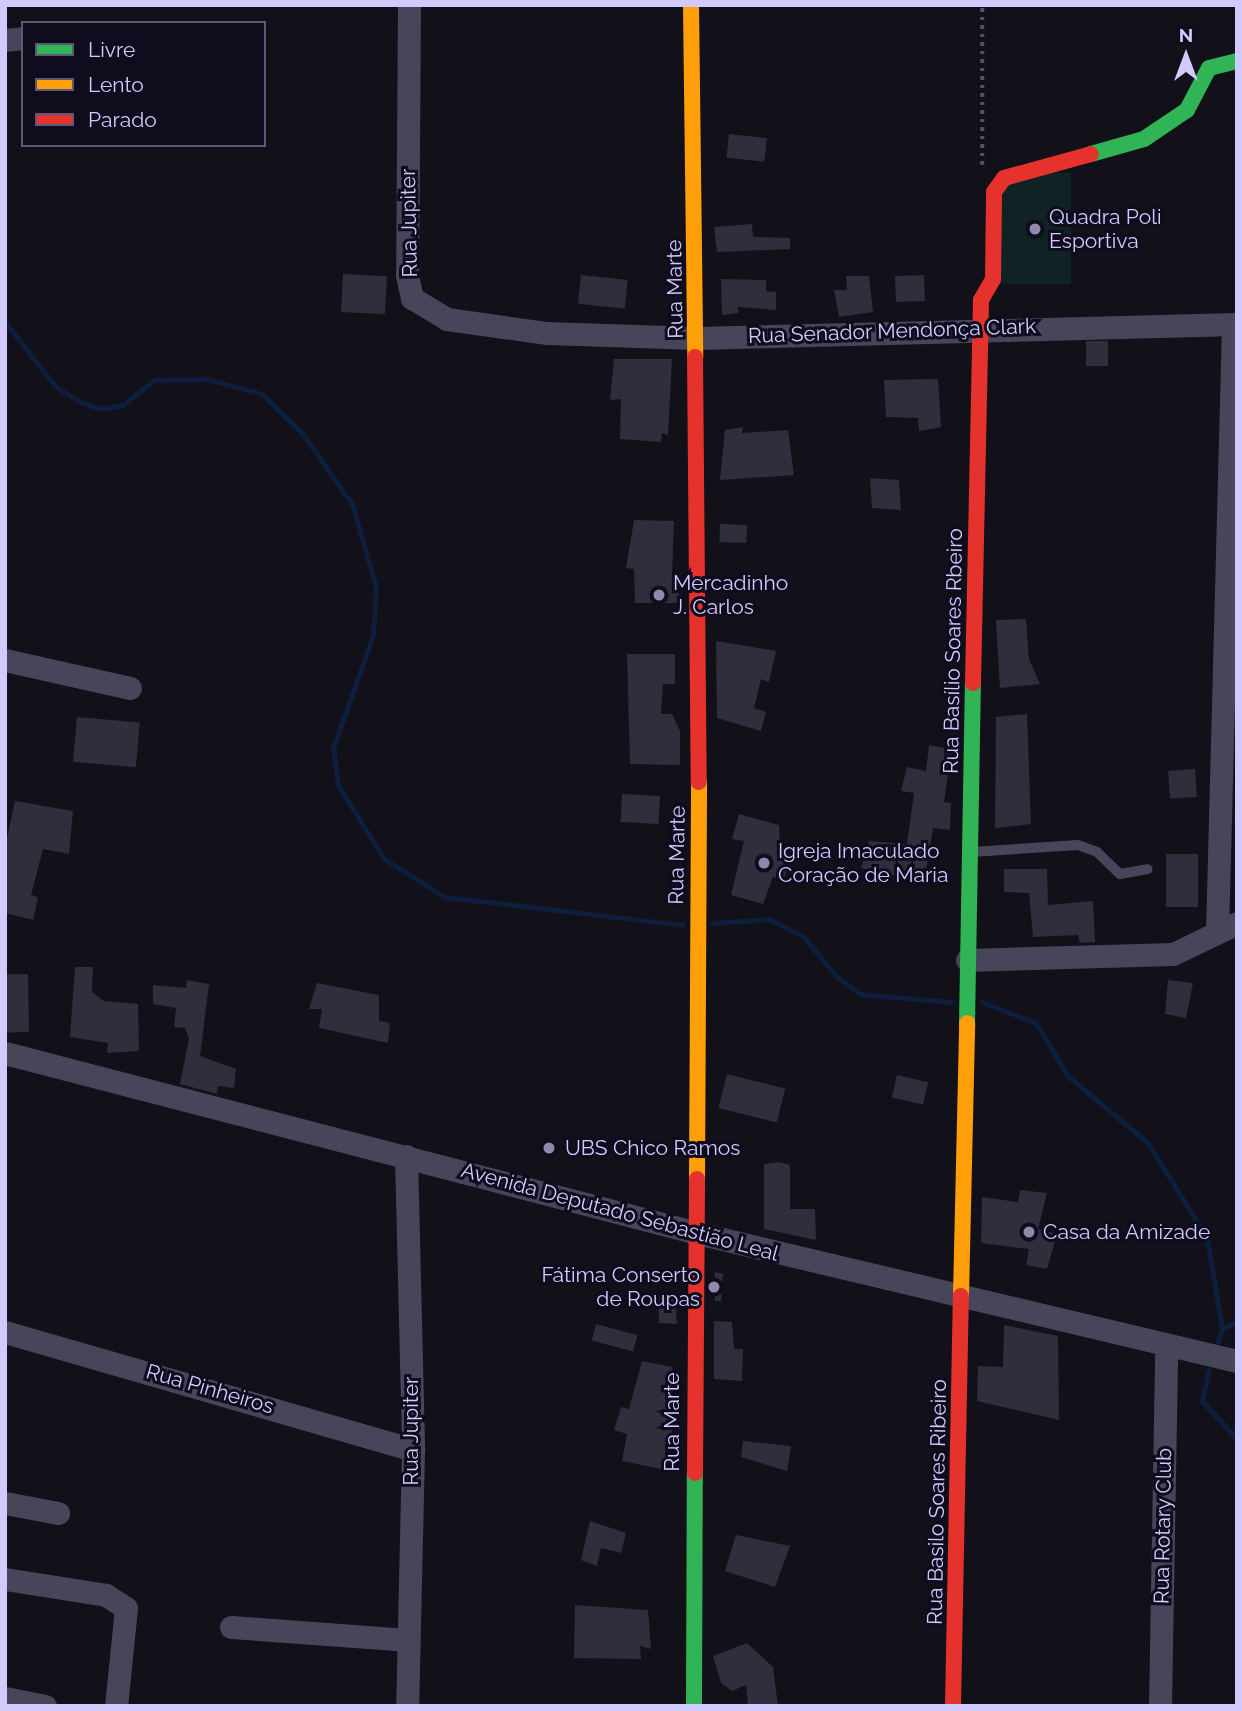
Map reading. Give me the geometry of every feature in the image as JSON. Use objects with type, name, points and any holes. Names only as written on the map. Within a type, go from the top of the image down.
[{"type":"street","name":"Rua Jupiter","points":[[409,5],[407,275],[412,298],[447,319],[547,333]]},
{"type":"street","name":"Rua Marte","points":[[691,5],[697,338],[694,1706]]},
{"type":"street","name":"Rua Basílio Soares Rbeiro","points":[[962,1298],[981,300],[993,279],[993,202],[1004,178],[1144,139],[1187,110],[1209,68],[1237,61]]},
{"type":"street","name":"Rua Senador Mendonça Clark","points":[[547,333],[697,338],[981,327],[1235,324]]},
{"type":"street","points":[[967,960],[1173,954],[1227,928],[1235,324]]},
{"type":"street","points":[[5,660],[130,688]]},
{"type":"street","name":"Avenida Deputado Sebastião Leal","points":[[5,1053],[693,1232],[962,1298],[1237,1361]]},
{"type":"street","name":"Rua Jupiter","points":[[406,1156],[413,1450],[407,1706]]},
{"type":"street","name":"Rua Basilo Soares Ribeiro","points":[[953,1706],[962,1298]]},
{"type":"street","name":"Rua Pinheiros","points":[[5,1332],[413,1450]]},
{"type":"street","name":"Rua Rotary Club","points":[[1160,1706],[1166,1345]]},
{"type":"street","points":[[5,1503],[58,1513]]},
{"type":"street","points":[[5,1579],[106,1595],[126,1608],[116,1706]]},
{"type":"street","points":[[230,1627],[407,1640]]},
{"type":"street","points":[[5,1698],[45,1706]]},
{"type":"lane","points":[[970,852],[1078,845],[1120,874],[1149,869]]},
{"type":"path","points":[[982,5],[982,180]]},
{"type":"green space","name":"Quadra Poli Esportiva","points":[[999,173],[1071,173],[1071,284],[999,284]]},
{"type":"building","points":[[729,134],[767,138],[764,162],[726,158]]},
{"type":"building","points":[[752,224],[753,237],[790,238],[790,249],[717,252],[714,227]]},
{"type":"building","points":[[343,274],[387,276],[385,314],[341,312]]},
{"type":"building","points":[[581,275],[628,280],[625,309],[578,304]]},
{"type":"building","points":[[924,275],[925,301],[896,302],[895,276]]},
{"type":"building","points":[[846,276],[869,276],[873,312],[839,317],[834,290],[847,290]]},
{"type":"building","points":[[721,279],[766,280],[766,291],[776,292],[776,310],[738,307],[738,313],[722,315]]},
{"type":"building","points":[[1086,341],[1108,341],[1108,366],[1086,366]]},
{"type":"building","points":[[614,359],[672,359],[668,435],[662,433],[661,442],[620,439],[621,399],[610,400]]},
{"type":"building","points":[[938,379],[941,427],[919,431],[918,418],[886,417],[884,380]]},
{"type":"building","points":[[743,427],[742,433],[788,430],[794,475],[720,480],[725,430]]},
{"type":"building","points":[[870,478],[899,480],[901,510],[872,508]]},
{"type":"building","points":[[634,520],[674,521],[672,576],[679,576],[679,603],[635,603],[634,569],[626,568]]},
{"type":"building","points":[[720,524],[747,525],[746,543],[719,542]]},
{"type":"building","points":[[1026,619],[1029,659],[1040,684],[1000,688],[996,620]]},
{"type":"building","points":[[716,641],[776,651],[769,682],[761,679],[754,708],[766,712],[761,731],[717,718]]},
{"type":"building","points":[[627,654],[675,654],[675,684],[663,684],[661,714],[672,714],[680,731],[680,765],[630,764]]},
{"type":"building","points":[[1027,714],[1031,824],[995,828],[996,717]]},
{"type":"building","points":[[77,717],[140,722],[136,767],[73,762]]},
{"type":"building","points":[[929,745],[952,749],[944,802],[951,803],[950,830],[933,828],[924,882],[861,868],[869,841],[907,844],[914,793],[901,791],[907,767],[926,771]]},
{"type":"building","points":[[1195,769],[1197,797],[1170,799],[1168,771]]},
{"type":"building","points":[[622,794],[660,796],[658,824],[621,822]]},
{"type":"building","points":[[15,801],[73,811],[69,854],[43,849],[31,895],[38,897],[33,920],[5,913],[5,847]]},
{"type":"building","points":[[739,814],[779,825],[780,853],[791,856],[784,879],[773,877],[763,904],[731,895],[744,841],[732,839]]},
{"type":"building","points":[[1166,854],[1198,854],[1198,907],[1166,907]]},
{"type":"building","points":[[1004,869],[1047,869],[1048,905],[1093,901],[1095,942],[1080,943],[1078,935],[1033,937],[1029,893],[1004,892]]},
{"type":"building","points":[[75,967],[93,967],[92,992],[104,1001],[138,1004],[139,1051],[107,1053],[108,1043],[70,1037]]},
{"type":"building","points":[[5,974],[28,974],[29,1032],[6,1032]]},
{"type":"building","points":[[187,980],[209,984],[200,1056],[236,1069],[234,1088],[218,1086],[217,1094],[180,1084],[189,1038],[185,1028],[174,1027],[176,1008],[153,1004],[153,985],[186,988]]},
{"type":"building","points":[[1168,980],[1193,983],[1186,1018],[1165,1014]]},
{"type":"building","points":[[317,983],[379,995],[379,1021],[390,1023],[388,1043],[319,1028],[322,1009],[309,1009]]},
{"type":"building","points":[[727,1074],[785,1089],[777,1122],[719,1108]]},
{"type":"building","points":[[897,1075],[928,1082],[923,1105],[892,1097]]},
{"type":"building","points":[[779,1162],[790,1165],[790,1209],[815,1209],[816,1240],[764,1229],[764,1164]]},
{"type":"building","name":"Casa da Amizade","points":[[1020,1190],[1047,1193],[1038,1229],[1057,1234],[1047,1269],[1026,1265],[1029,1249],[981,1243],[982,1197],[1018,1202]]},
{"type":"building","points":[[715,1272],[723,1274],[721,1301],[715,1301]]},
{"type":"building","points":[[659,1295],[675,1296],[677,1324],[659,1323]]},
{"type":"building","points":[[714,1321],[732,1322],[734,1349],[743,1349],[742,1381],[714,1379]]},
{"type":"building","points":[[596,1324],[638,1335],[633,1352],[592,1340]]},
{"type":"building","points":[[1004,1325],[1058,1336],[1059,1420],[977,1401],[978,1366],[1003,1367]]},
{"type":"building","points":[[642,1361],[673,1367],[669,1390],[677,1398],[666,1470],[622,1461],[627,1434],[614,1430],[621,1407],[629,1409]]},
{"type":"building","points":[[743,1441],[791,1446],[787,1471],[741,1457]]},
{"type":"building","points":[[590,1521],[626,1533],[621,1553],[601,1548],[597,1566],[581,1560]]},
{"type":"building","points":[[736,1535],[790,1546],[775,1587],[725,1571]]},
{"type":"building","points":[[575,1605],[648,1610],[651,1649],[640,1646],[641,1659],[574,1658]]},
{"type":"building","points":[[747,1643],[773,1667],[778,1706],[748,1706],[746,1685],[732,1691],[721,1683],[713,1656]]},
{"type":"waterway","points":[[5,322],[56,387],[80,402],[102,409],[123,405],[154,380],[207,379],[262,394],[302,433],[352,504],[376,587],[373,635],[333,748],[338,785],[384,859],[445,897],[682,925]]},
{"type":"waterway","points":[[712,923],[769,919],[803,936],[836,976],[861,994],[951,1002]]},
{"type":"waterway","points":[[982,1002],[1036,1023],[1068,1076],[1148,1143],[1207,1238],[1222,1329],[1218,1341]]},
{"type":"waterway","points":[[1222,1329],[1237,1321]]},
{"type":"waterway","points":[[1209,1370],[1202,1401],[1237,1439]]},
{"type":"traffic: fast","points":[[1091,154],[1144,139],[1187,110],[1209,68],[1237,61]]},
{"type":"traffic: fast","points":[[967,1023],[973,683]]},
{"type":"traffic: fast","points":[[694,1706],[695,1473]]},
{"type":"traffic: slow","points":[[691,5],[695,357]]},
{"type":"traffic: slow","points":[[697,1179],[699,782]]},
{"type":"traffic: slow","points":[[961,1296],[967,1023]]},
{"type":"traffic: jam","points":[[973,683],[981,300],[993,279],[994,192],[1004,178],[1091,154]]},
{"type":"traffic: jam","points":[[695,357],[699,782]]},
{"type":"traffic: jam","points":[[695,1473],[697,1179]]},
{"type":"traffic: jam","points":[[953,1706],[961,1296]]},
{"type":"place","name":"Quadra Poli Esportiva","points":[[1035,229]]},
{"type":"place","name":"Mercadinho J. Carlos","points":[[659,595]]},
{"type":"place","name":"Igreja Imaculado Coração de Maria","points":[[764,863]]},
{"type":"place","name":"UBS Chico Ramos","points":[[549,1148]]},
{"type":"place","name":"Casa da Amizade","points":[[1029,1232]]},
{"type":"place","name":"Fátima Conserto de Roupas","points":[[714,1287]]}]
